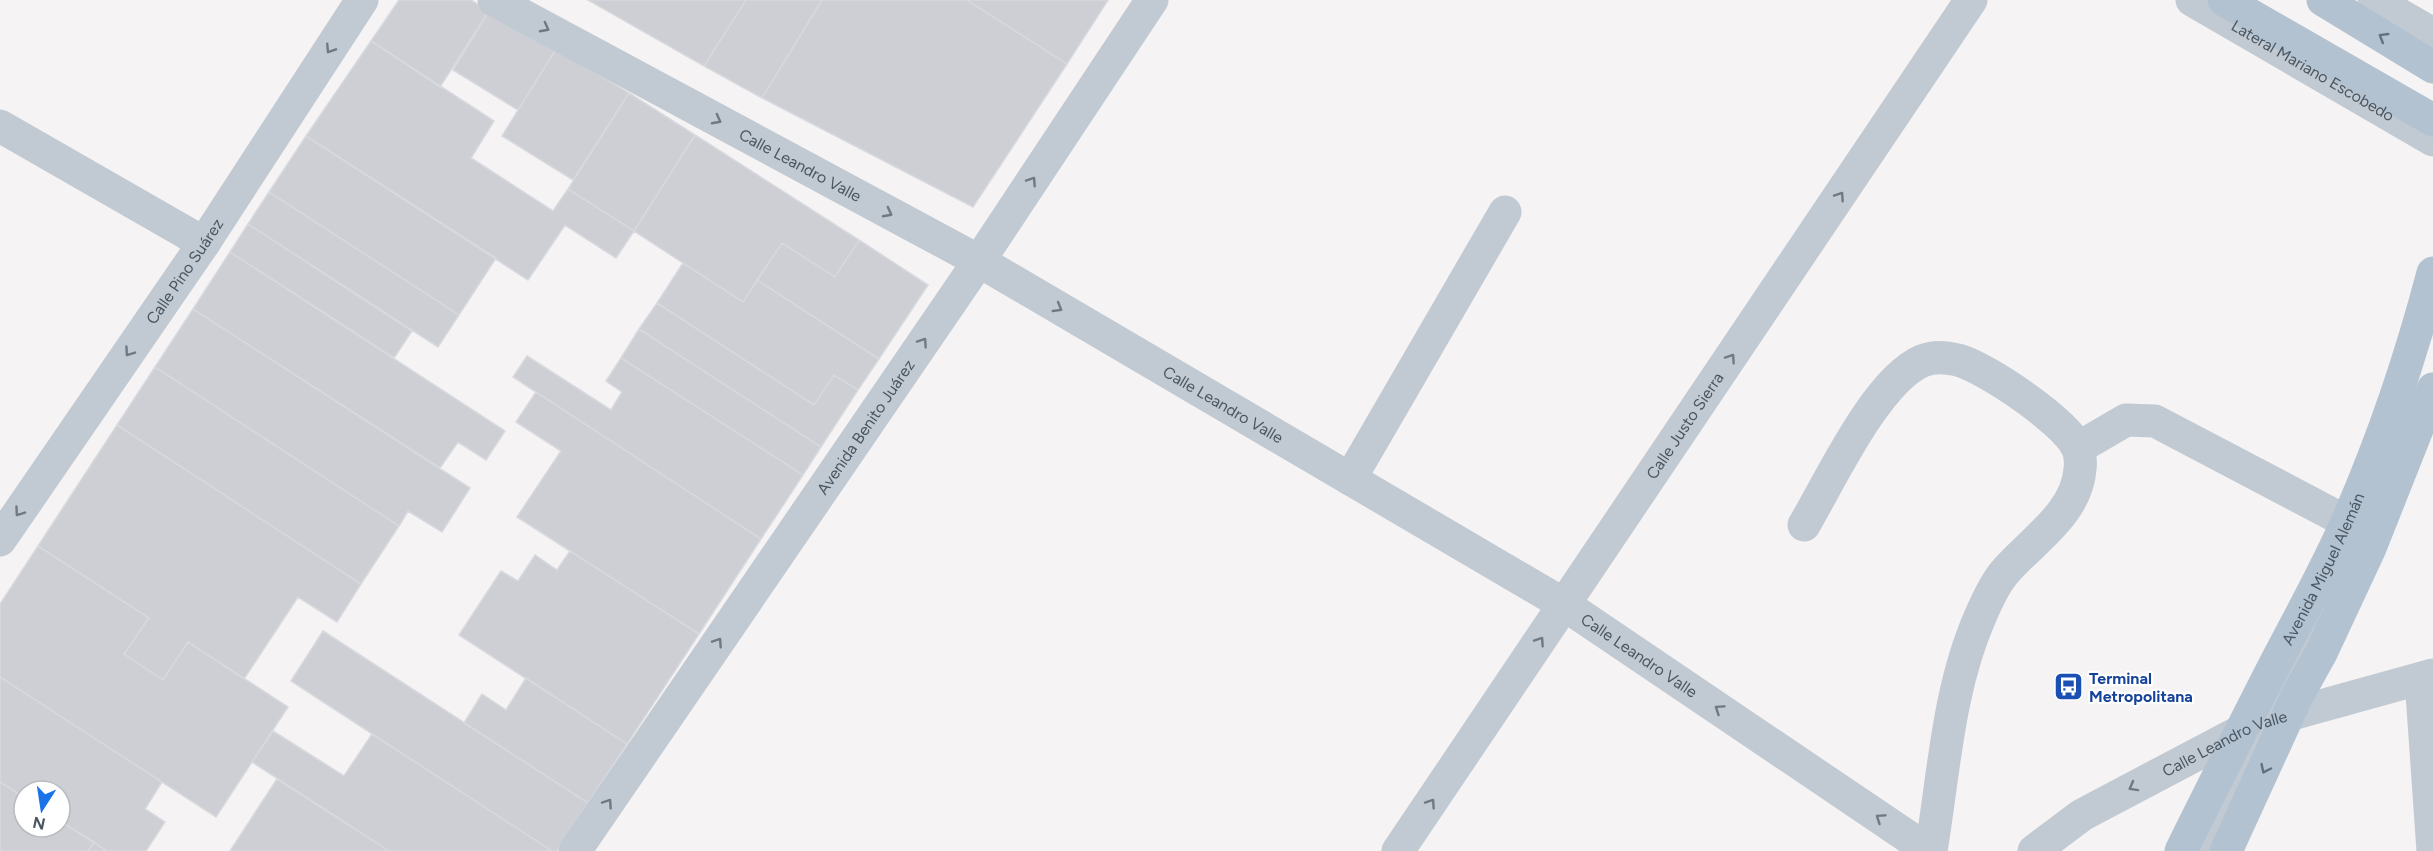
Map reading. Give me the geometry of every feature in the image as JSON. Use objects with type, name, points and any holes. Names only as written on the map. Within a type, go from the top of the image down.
[{"type":"main road","points":[[2224,0],[2433,120]]},
{"type":"main road","points":[[2323,0],[2433,67]]},
{"type":"main road","name":"Avenida Miguel Alemán","points":[[2226,851],[2264,723],[2315,589],[2347,522],[2398,388],[2433,273]]},
{"type":"main road","name":"Avenida Miguel Alemán","points":[[2181,851],[2264,723],[2370,548],[2433,389]]},
{"type":"street","name":"Calle Pino Suárez","points":[[0,540],[204,243],[362,0]]},
{"type":"street","name":"Calle Leandro Valle","points":[[494,0],[979,261],[1565,605],[1930,851]]},
{"type":"street","name":"Avenida Benito Juárez","points":[[574,851],[979,261],[1152,0]]},
{"type":"street","name":"Calle Justo Sierra","points":[[1398,851],[1971,0]]},
{"type":"street","name":"Lateral Mariano Escobedo","points":[[2193,0],[2433,140]]},
{"type":"street","points":[[2374,0],[2433,34]]},
{"type":"street","points":[[0,126],[204,243]]},
{"type":"street","points":[[1350,479],[1505,212]]},
{"type":"street","points":[[2202,851],[2349,554],[2397,434],[2433,327]]},
{"type":"street","points":[[1804,525],[1871,411],[1902,375],[1922,361],[1940,356],[1961,361],[2049,414],[2065,429],[2078,448],[2080,468],[2076,488],[2058,518],[2002,575],[1981,615],[1966,651],[1956,689],[1930,851]]},
{"type":"street","points":[[2078,448],[2126,420],[2155,421],[2297,493],[2347,522]]},
{"type":"street","points":[[2427,677],[2433,851]]},
{"type":"street","name":"Calle Leandro Valle","points":[[2034,851],[2082,815],[2264,723],[2427,677]]},
{"type":"building","points":[[399,0],[471,0],[489,11],[440,87],[371,41]]},
{"type":"building","points":[[588,0],[746,0],[704,66]]},
{"type":"building","points":[[746,0],[822,0],[762,98],[704,66]]},
{"type":"building","points":[[822,0],[967,0],[1067,64],[973,207],[762,98]]},
{"type":"building","points":[[967,0],[1108,0],[1067,64]]},
{"type":"building","points":[[489,11],[556,49],[518,110],[453,70]]},
{"type":"building","points":[[371,41],[494,121],[471,158],[553,211],[568,189],[634,231],[616,258],[565,225],[528,280],[306,136]]},
{"type":"building","points":[[556,49],[629,93],[573,180],[502,136]]},
{"type":"building","points":[[629,93],[695,135],[634,231],[568,189]]},
{"type":"building","points":[[695,135],[859,240],[835,277],[782,243],[743,302],[634,231]]},
{"type":"building","points":[[306,136],[496,258],[459,315],[269,192]]},
{"type":"building","points":[[269,192],[459,315],[438,347],[248,224]]},
{"type":"building","points":[[248,224],[412,331],[394,358],[230,252]]},
{"type":"building","points":[[859,240],[928,285],[879,359],[757,280],[782,243],[835,277]]},
{"type":"building","points":[[230,252],[505,431],[486,460],[458,442],[440,468],[193,309]]},
{"type":"building","points":[[683,263],[743,302],[757,280],[879,359],[858,390],[834,375],[814,405],[657,303]]},
{"type":"building","points":[[657,303],[814,405],[834,375],[858,390],[821,447],[639,329]]},
{"type":"building","points":[[193,309],[470,488],[442,532],[408,511],[399,526],[155,367]]},
{"type":"building","points":[[639,329],[821,447],[803,475],[621,358]]},
{"type":"building","points":[[527,356],[611,410],[622,392],[606,381],[621,358],[803,475],[761,539],[513,377]]},
{"type":"building","points":[[155,367],[399,526],[361,584],[117,425]]},
{"type":"building","points":[[536,392],[761,539],[699,634],[517,517],[561,451],[516,422]]},
{"type":"building","points":[[117,425],[361,584],[337,622],[298,597],[244,679],[188,642],[163,680],[124,654],[149,618],[38,546]]},
{"type":"building","points":[[38,546],[149,618],[124,654],[163,680],[188,642],[288,707],[216,817],[0,677],[0,604]]},
{"type":"building","points":[[570,551],[699,634],[627,744],[459,635],[501,571],[518,581],[535,555],[557,570]]},
{"type":"building","points":[[323,631],[588,803],[557,851],[552,851],[291,681]]},
{"type":"building","points":[[0,677],[162,782],[145,809],[165,822],[146,851],[107,851],[72,829],[72,779],[12,779],[12,790],[0,782]]},
{"type":"building","points":[[526,678],[627,744],[588,803],[464,723],[482,694],[506,710]]},
{"type":"building","points":[[273,731],[344,776],[372,734],[552,851],[389,851],[252,762]]},
{"type":"building","points":[[277,779],[389,851],[230,851]]},
{"type":"building","points":[[0,782],[12,790],[12,839],[72,839],[72,828],[94,842],[88,851],[0,851]]},
{"type":"building","points":[[94,842],[107,851],[88,851]]},
{"type":"place","name":"Terminal Metropolitana","points":[[2068,687]]}]
